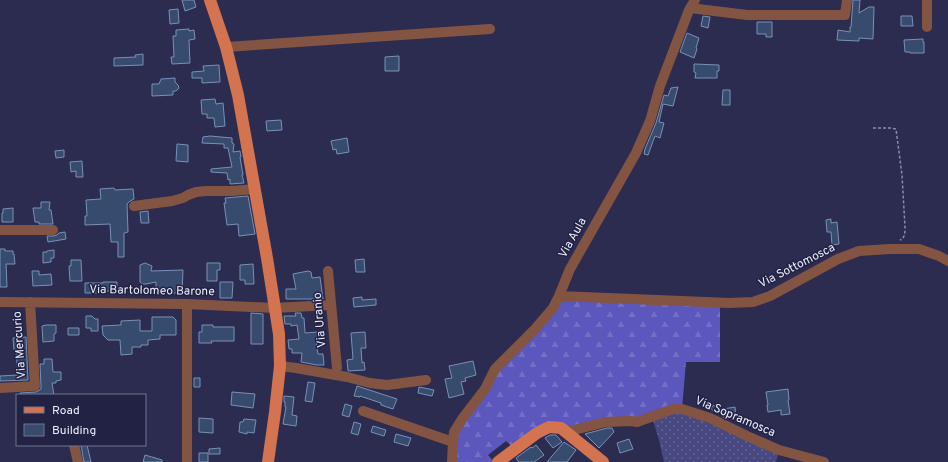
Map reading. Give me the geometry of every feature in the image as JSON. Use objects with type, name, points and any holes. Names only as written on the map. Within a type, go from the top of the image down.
[{"type":"main road","points":[[210,0],[226,47],[238,95],[279,334],[280,366],[268,462]]},
{"type":"main road","points":[[502,461],[536,433],[549,427],[561,428],[603,462]]},
{"type":"street","name":"Via Aula","points":[[452,462],[454,432],[485,389],[495,369],[536,329],[553,308],[574,263],[636,153],[650,121],[660,86],[692,4],[747,15],[845,15],[847,0]]},
{"type":"street","points":[[927,0],[927,27]]},
{"type":"street","points":[[226,47],[490,29]]},
{"type":"street","points":[[134,206],[172,201],[196,192],[255,189]]},
{"type":"street","points":[[0,230],[53,230]]},
{"type":"street","name":"Via Sottomosca","points":[[559,296],[730,303],[754,302],[770,296],[838,259],[859,251],[919,249],[948,261]]},
{"type":"street","name":"Via Uranio","points":[[328,271],[337,368]]},
{"type":"street","name":"Via Bartolomeo Barone","points":[[0,302],[186,304],[274,308],[331,305]]},
{"type":"street","name":"Via Mercurio","points":[[0,388],[36,390],[30,302]]},
{"type":"street","points":[[186,304],[187,462]]},
{"type":"street","points":[[280,366],[387,385],[426,380]]},
{"type":"street","name":"Via Sopramosca","points":[[566,432],[606,422],[638,422],[673,409],[682,409],[710,418],[779,450],[824,462]]},
{"type":"street","points":[[363,411],[453,442]]},
{"type":"street","points":[[74,446],[78,462]]},
{"type":"path","points":[[873,128],[896,129],[902,175],[905,228],[902,239],[896,241]]},
{"type":"shaded area","points":[[673,409],[779,450],[776,462],[664,462],[652,417]]},
{"type":"green space","points":[[559,296],[720,302],[720,362],[686,362],[682,409],[637,422],[561,428],[515,449],[506,441],[488,455],[494,462],[452,462],[453,442],[485,389]]},
{"type":"building","points":[[182,0],[194,0],[196,7],[185,11]]},
{"type":"building","points":[[853,0],[860,0],[859,13],[869,7],[874,7],[873,39],[859,38],[859,41],[837,40],[838,30],[850,32]]},
{"type":"building","points":[[178,9],[179,23],[170,24],[169,10]]},
{"type":"building","points":[[703,16],[710,17],[708,28],[701,26]]},
{"type":"building","points":[[901,16],[912,16],[913,26],[901,26]]},
{"type":"building","points":[[757,22],[772,22],[772,37],[766,37],[766,34],[757,34]]},
{"type":"building","points":[[189,29],[189,31],[194,30],[195,39],[189,40],[190,63],[172,64],[171,57],[174,57],[173,36],[176,36],[176,30]]},
{"type":"building","points":[[687,33],[699,38],[694,58],[680,52]]},
{"type":"building","points":[[923,39],[924,53],[905,52],[904,40]]},
{"type":"building","points":[[143,54],[143,65],[114,66],[114,58],[136,57],[135,55]]},
{"type":"building","points":[[399,56],[399,71],[385,71],[385,57]]},
{"type":"building","points":[[694,64],[719,65],[717,78],[695,78],[696,73],[694,72]]},
{"type":"building","points":[[219,65],[220,82],[202,83],[202,78],[192,78],[192,72],[204,71],[203,66]]},
{"type":"building","points":[[175,78],[175,82],[179,88],[176,91],[173,91],[173,95],[152,96],[152,84],[159,84],[161,79]]},
{"type":"building","points":[[678,87],[673,106],[663,104],[659,122],[664,123],[660,138],[655,136],[648,155],[644,154],[656,123],[664,95],[668,96],[671,88]]},
{"type":"building","points":[[723,90],[730,90],[730,105],[722,105]]},
{"type":"building","points":[[215,99],[216,104],[223,103],[225,126],[215,127],[214,118],[207,118],[207,114],[202,114],[201,100]]},
{"type":"building","points":[[281,120],[282,130],[267,131],[266,121]]},
{"type":"building","points":[[210,136],[232,138],[232,143],[234,144],[233,152],[240,151],[244,183],[230,184],[230,179],[228,180],[227,173],[211,172],[211,169],[232,167],[228,148],[224,148],[224,144],[202,143],[203,137]]},
{"type":"building","points":[[347,138],[349,152],[337,154],[336,149],[333,150],[331,141]]},
{"type":"building","points":[[177,144],[188,145],[188,162],[176,161]]},
{"type":"building","points":[[64,150],[64,157],[56,158],[55,151]]},
{"type":"building","points":[[82,161],[83,177],[76,177],[76,171],[71,172],[70,162]]},
{"type":"building","points":[[114,188],[115,190],[133,189],[134,199],[127,204],[128,232],[124,233],[124,257],[118,257],[118,242],[111,242],[110,224],[85,225],[85,216],[87,216],[86,200],[101,199],[100,189]]},
{"type":"building","points":[[248,196],[255,234],[239,236],[238,224],[227,225],[224,203],[226,203],[225,198]]},
{"type":"building","points":[[41,202],[50,202],[49,210],[51,210],[53,224],[39,224],[39,222],[35,222],[33,208],[41,208]]},
{"type":"building","points":[[13,208],[13,222],[2,222],[3,209]]},
{"type":"building","points":[[148,211],[149,223],[141,223],[140,212]]},
{"type":"building","points":[[831,219],[831,223],[837,222],[839,244],[832,245],[831,232],[827,232],[826,220]]},
{"type":"building","points":[[65,232],[66,239],[48,242],[47,236],[53,236]]},
{"type":"building","points":[[0,249],[5,249],[5,251],[13,251],[14,254],[15,264],[6,264],[7,287],[0,287]]},
{"type":"building","points":[[54,250],[54,258],[51,258],[51,262],[43,263],[43,252]]},
{"type":"building","points":[[364,259],[365,272],[356,272],[355,260]]},
{"type":"building","points":[[71,260],[81,260],[82,281],[70,281],[69,266],[71,266]]},
{"type":"building","points":[[145,263],[152,266],[151,271],[183,270],[182,293],[172,293],[172,290],[159,290],[159,288],[156,288],[156,282],[142,284],[140,282],[140,265]]},
{"type":"building","points":[[207,263],[220,263],[220,270],[217,270],[217,281],[207,281]]},
{"type":"building","points":[[253,264],[254,284],[245,284],[245,280],[240,280],[240,265]]},
{"type":"building","points":[[32,271],[39,271],[39,275],[51,274],[52,285],[33,286]]},
{"type":"building","points":[[308,271],[311,272],[312,278],[320,277],[323,299],[286,299],[286,289],[296,289],[293,274]]},
{"type":"building","points":[[117,282],[117,291],[85,293],[85,283]]},
{"type":"building","points":[[220,282],[233,282],[232,298],[220,298]]},
{"type":"building","points":[[362,297],[362,300],[376,299],[376,305],[354,307],[353,298]]},
{"type":"building","points":[[251,313],[263,314],[263,344],[251,344]]},
{"type":"building","points":[[295,313],[301,313],[302,318],[304,318],[305,333],[318,332],[319,342],[316,342],[318,354],[323,354],[324,365],[301,362],[302,353],[292,353],[292,349],[289,349],[288,340],[299,339],[297,325],[291,326],[291,324],[285,324],[284,316],[296,316]]},
{"type":"building","points":[[86,316],[92,316],[95,319],[98,319],[98,331],[91,331],[91,328],[86,328]]},
{"type":"building","points":[[152,317],[173,317],[176,320],[176,335],[160,335],[160,339],[148,340],[148,345],[132,347],[132,354],[121,355],[120,340],[108,340],[103,335],[102,326],[121,325],[121,321],[140,320],[140,331],[152,331]]},
{"type":"building","points":[[56,325],[54,341],[43,342],[42,326]]},
{"type":"building","points":[[202,325],[213,325],[213,327],[234,327],[234,341],[211,341],[212,343],[199,343],[199,332],[202,332]]},
{"type":"building","points":[[68,328],[79,328],[79,335],[68,335]]},
{"type":"building","points":[[365,332],[366,348],[361,348],[362,363],[364,362],[365,370],[348,371],[347,360],[353,359],[351,333]]},
{"type":"building","points":[[26,337],[28,380],[0,381],[0,376],[18,375],[16,350],[14,350],[13,338]]},
{"type":"building","points":[[44,359],[52,359],[53,372],[61,372],[61,380],[56,381],[56,383],[52,383],[54,394],[20,394],[36,392],[41,389],[40,364],[44,364]]},
{"type":"building","points":[[473,361],[476,375],[465,378],[466,381],[461,382],[464,394],[449,398],[445,379],[452,378],[449,366]]},
{"type":"building","points":[[194,378],[200,378],[200,387],[194,387]]},
{"type":"building","points":[[308,382],[315,383],[312,402],[305,401]]},
{"type":"building","points":[[357,386],[397,399],[393,409],[360,396],[354,396]]},
{"type":"building","points":[[419,387],[434,390],[432,396],[418,393]]},
{"type":"building","points":[[788,389],[790,414],[781,415],[781,410],[768,412],[766,392]]},
{"type":"building","points":[[232,392],[255,394],[253,408],[231,405]]},
{"type":"building","points":[[284,396],[294,397],[292,415],[297,416],[296,426],[283,424],[286,407]]},
{"type":"building","points":[[345,404],[352,406],[349,417],[342,415]]},
{"type":"building","points":[[721,404],[722,411],[714,412],[710,407],[712,407]]},
{"type":"building","points":[[735,407],[736,417],[724,418],[723,409]]},
{"type":"building","points":[[199,418],[213,419],[213,433],[199,432]]},
{"type":"building","points":[[244,419],[256,420],[254,433],[247,432],[247,434],[239,432],[240,422],[243,422]]},
{"type":"building","points":[[354,422],[361,424],[358,435],[351,433]]},
{"type":"building","points":[[373,426],[386,430],[384,436],[371,432]]},
{"type":"building","points":[[612,428],[614,432],[599,448],[585,434]]},
{"type":"building","points":[[396,434],[411,438],[408,446],[394,442]]},
{"type":"building","points":[[550,435],[556,435],[562,442],[553,448],[545,438]]},
{"type":"building","points":[[629,439],[633,449],[620,453],[617,443]]},
{"type":"building","points":[[564,442],[576,450],[567,462],[547,462]]},
{"type":"building","points":[[536,445],[544,455],[534,462],[519,462],[516,458]]},
{"type":"building","points":[[81,446],[87,446],[91,462],[84,462]]},
{"type":"building","points":[[220,448],[220,454],[209,454],[209,449]]},
{"type":"building","points":[[199,453],[208,453],[208,462],[199,462]]},
{"type":"building","points":[[145,455],[162,460],[162,462],[143,462]]}]
